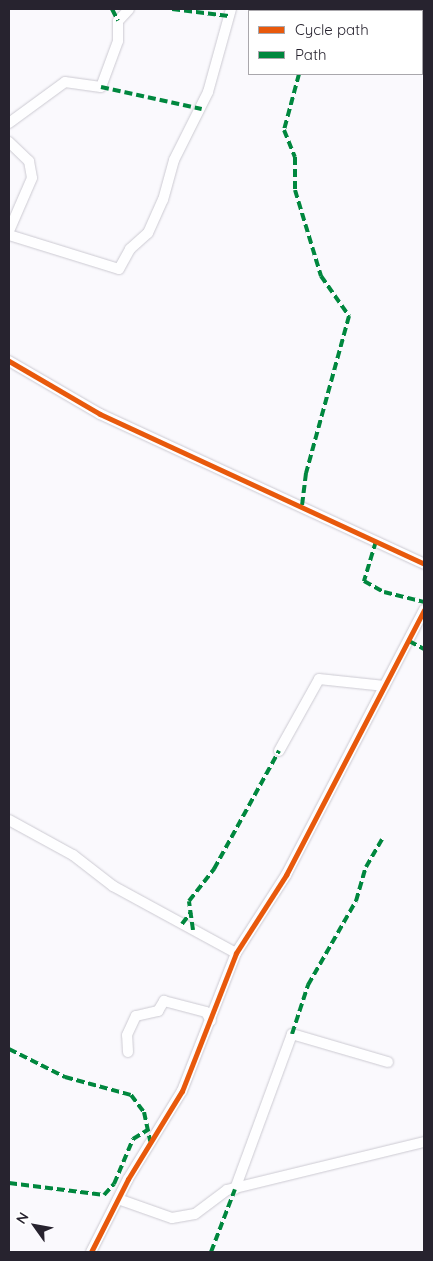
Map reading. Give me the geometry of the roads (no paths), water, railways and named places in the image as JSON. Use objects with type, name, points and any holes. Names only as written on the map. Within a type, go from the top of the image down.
[{"type":"street","points":[[9,123],[65,82],[101,86],[118,41],[118,21],[129,9]]},
{"type":"street","points":[[9,235],[119,269],[130,249],[148,233],[163,200],[174,160],[208,92],[231,9]]},
{"type":"street","points":[[9,142],[29,162],[32,178],[9,231]]},
{"type":"street","points":[[9,361],[100,414],[424,564]]},
{"type":"street","points":[[91,1252],[118,1199],[182,1092],[236,953],[286,875],[424,610]]},
{"type":"street","points":[[279,751],[319,679],[385,686]]},
{"type":"street","points":[[9,820],[73,855],[113,886],[236,953]]},
{"type":"street","points":[[128,1052],[127,1035],[136,1016],[158,1011],[164,1001],[206,1012],[211,1021]]},
{"type":"street","points":[[234,1189],[292,1034],[388,1062]]},
{"type":"street","points":[[118,1199],[172,1218],[195,1214],[227,1190],[424,1142]]}]
